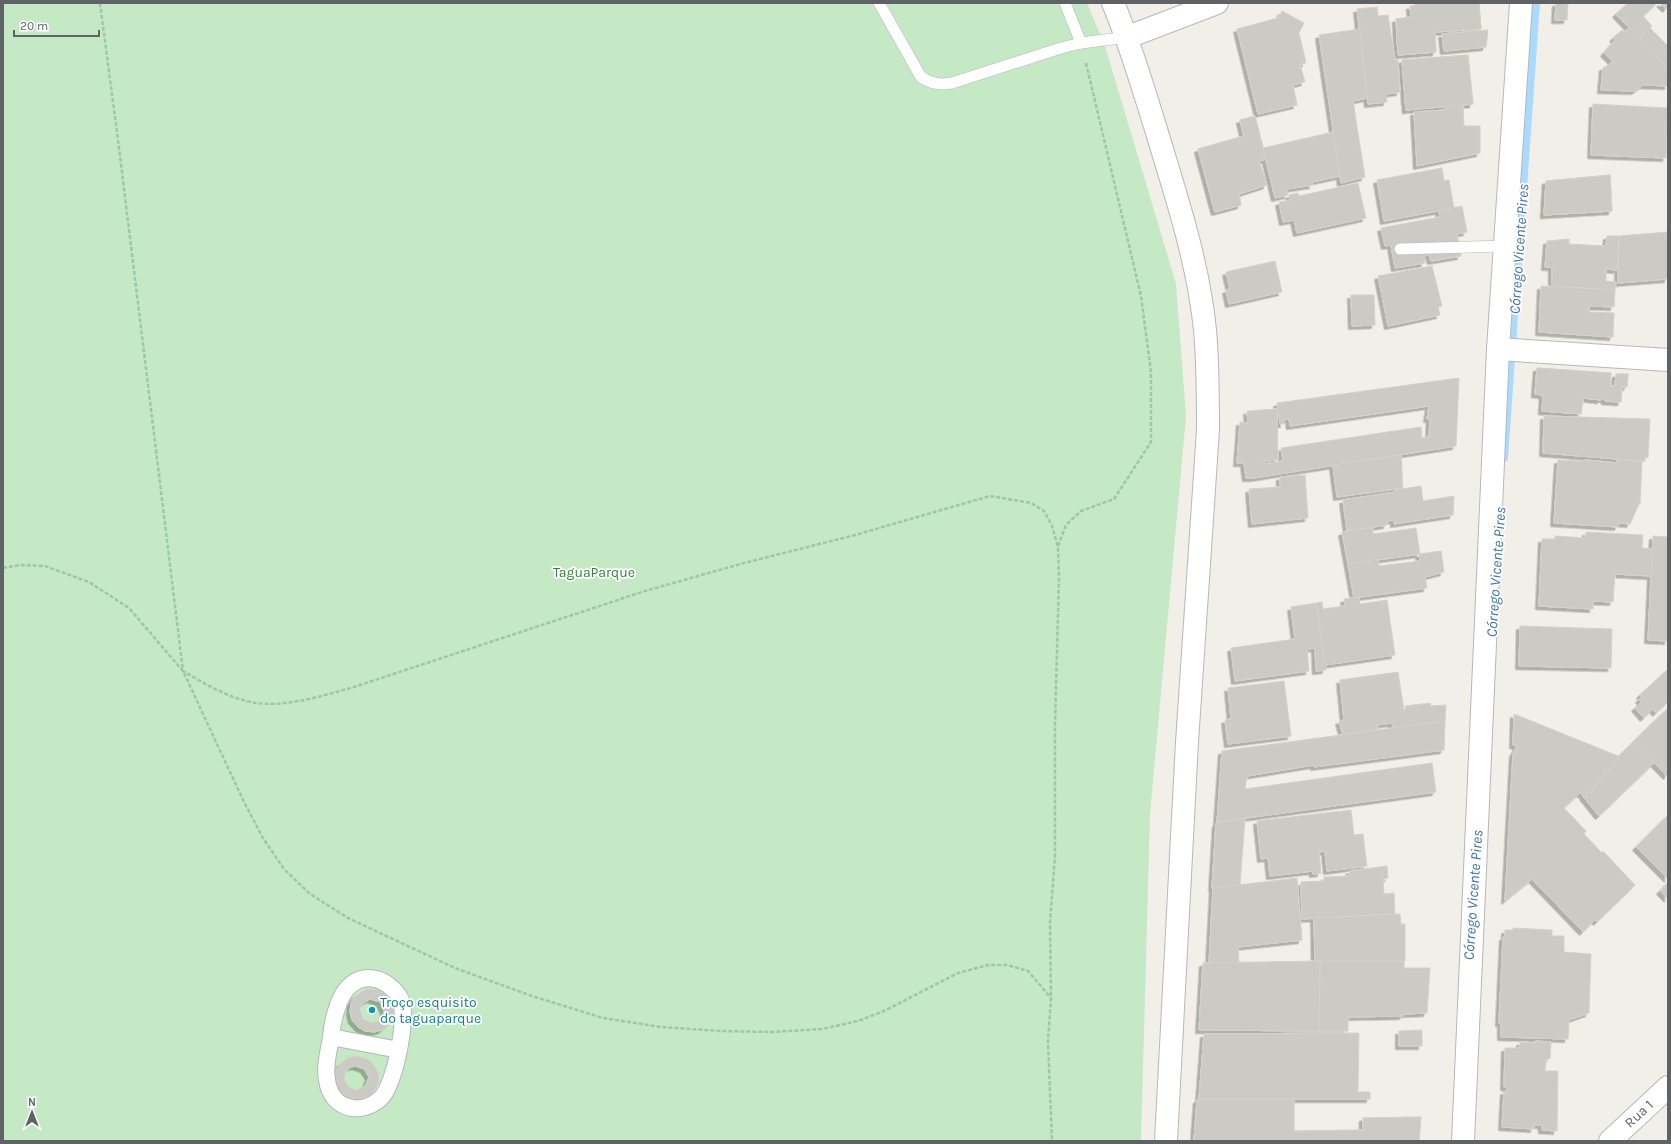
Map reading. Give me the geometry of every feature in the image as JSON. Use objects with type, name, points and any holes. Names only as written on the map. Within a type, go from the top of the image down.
[{"type":"street","points":[[1113,3],[1128,37],[1178,201],[1194,270],[1204,329],[1208,382],[1208,430],[1186,750],[1166,1141]]},
{"type":"street","points":[[1128,37],[1217,3]]},
{"type":"street","points":[[1463,1141],[1498,349],[1521,3]]},
{"type":"street","points":[[1498,349],[1668,360]]},
{"type":"street","points":[[374,978],[392,987],[402,1001],[402,1031],[393,1074],[382,1097],[369,1106],[353,1109],[338,1102],[329,1091],[326,1079],[331,1037],[335,1014],[345,991],[358,981],[374,978]]},
{"type":"street","points":[[331,1037],[399,1050]]},
{"type":"street","name":"Rua 1","points":[[1610,1141],[1668,1087]]},
{"type":"lane","points":[[878,3],[921,77],[930,83],[941,85],[952,83],[1081,43],[1128,37]]},
{"type":"lane","points":[[1065,3],[1081,43]]},
{"type":"lane","points":[[1400,249],[1505,246]]},
{"type":"path","points":[[100,3],[183,671]]},
{"type":"path","points":[[1058,547],[1066,525],[1081,511],[1114,499],[1151,442],[1151,372],[1141,296],[1081,43]]},
{"type":"path","points":[[183,671],[210,687],[256,703],[290,702],[317,698],[645,591],[744,563],[855,535],[990,496],[1031,503],[1044,511],[1052,526],[1058,547],[1059,578],[1055,723],[1055,856],[1050,922],[1051,998],[1048,1042],[1052,1141]]},
{"type":"path","points":[[3,568],[20,564],[45,566],[89,582],[129,608],[183,671],[262,838],[284,869],[310,894],[348,918],[455,968],[532,996],[603,1018],[661,1027],[720,1031],[771,1032],[822,1029],[858,1021],[884,1011],[958,973],[988,966],[1007,964],[1028,971],[1051,998]]},
{"type":"green space","name":"TaguaParque","points":[[3,3],[1087,3],[1105,46],[1176,284],[1186,416],[1150,814],[1141,1141],[3,1141]]},
{"type":"building","points":[[1414,3],[1479,3],[1481,29],[1435,32],[1436,52],[1398,55],[1396,19],[1411,17],[1410,6],[1415,6]]},
{"type":"building","points":[[1414,3],[1479,3],[1481,29],[1435,32],[1436,52],[1398,55],[1396,19],[1411,17],[1410,6],[1415,6]]},
{"type":"building","points":[[1556,3],[1568,3],[1567,20],[1555,20]]},
{"type":"building","points":[[1628,3],[1657,3],[1643,16],[1652,26],[1639,38],[1616,14]]},
{"type":"building","points":[[1660,3],[1668,3],[1668,7],[1666,9]]},
{"type":"building","points":[[1377,7],[1378,16],[1388,15],[1395,60],[1398,60],[1400,92],[1386,94],[1387,102],[1368,104],[1357,9]]},
{"type":"building","points":[[1282,11],[1304,23],[1299,33],[1306,63],[1300,64],[1305,82],[1293,85],[1297,105],[1258,114],[1237,29],[1278,18]]},
{"type":"building","points":[[1629,27],[1668,68],[1668,86],[1643,85],[1635,91],[1601,90],[1603,67],[1606,67],[1612,61],[1604,53],[1615,40],[1613,38],[1622,30],[1624,32]]},
{"type":"building","points":[[1650,28],[1668,46],[1668,51],[1660,59],[1639,38]]},
{"type":"building","points":[[1360,29],[1367,98],[1353,101],[1365,177],[1341,183],[1319,35]]},
{"type":"building","points":[[1488,30],[1486,47],[1444,51],[1442,34]]},
{"type":"building","points":[[1668,51],[1668,68],[1660,59]]},
{"type":"building","points":[[1468,55],[1473,104],[1406,110],[1402,60]]},
{"type":"building","points":[[1468,55],[1473,104],[1406,110],[1402,60]]},
{"type":"building","points":[[1593,104],[1668,108],[1666,158],[1591,155]]},
{"type":"building","points":[[1463,105],[1464,126],[1480,126],[1480,153],[1417,166],[1414,112],[1446,110],[1446,106]]},
{"type":"building","points":[[1255,116],[1266,159],[1259,161],[1267,185],[1239,194],[1241,205],[1215,212],[1198,149],[1244,136],[1240,120]]},
{"type":"building","points":[[1255,116],[1266,159],[1259,161],[1267,185],[1239,194],[1241,205],[1215,212],[1198,149],[1244,136],[1240,120]]},
{"type":"building","points":[[1333,132],[1340,176],[1312,182],[1313,185],[1287,189],[1288,195],[1275,198],[1263,148]]},
{"type":"building","points":[[1442,168],[1444,181],[1449,180],[1454,208],[1384,221],[1377,180]]},
{"type":"building","points":[[1610,175],[1612,211],[1544,215],[1546,181]]},
{"type":"building","points":[[1610,175],[1612,211],[1544,215],[1546,181]]},
{"type":"building","points":[[1358,183],[1366,218],[1297,233],[1294,220],[1283,222],[1279,202],[1290,200],[1289,195],[1298,193],[1299,196]]},
{"type":"building","points":[[1462,206],[1467,232],[1457,234],[1461,256],[1431,261],[1429,255],[1424,256],[1425,263],[1395,268],[1391,245],[1385,246],[1381,228],[1440,217],[1439,211]]},
{"type":"building","points":[[1668,232],[1668,279],[1618,283],[1619,236]]},
{"type":"building","points":[[1607,236],[1619,236],[1617,270],[1606,269],[1606,281],[1616,282],[1615,290],[1552,286],[1552,267],[1545,267],[1547,241],[1569,239],[1569,244],[1606,246]]},
{"type":"building","points":[[1275,261],[1282,292],[1229,304],[1226,290],[1230,289],[1226,272]]},
{"type":"building","points":[[1432,266],[1442,306],[1438,307],[1440,315],[1388,326],[1378,276]]},
{"type":"building","points":[[1541,286],[1615,290],[1614,307],[1589,306],[1589,312],[1614,313],[1613,337],[1539,332]]},
{"type":"building","points":[[1351,295],[1374,295],[1375,325],[1352,326]]},
{"type":"building","points":[[1537,368],[1611,373],[1610,386],[1615,386],[1616,374],[1628,374],[1627,387],[1622,387],[1621,402],[1605,401],[1605,399],[1601,398],[1601,400],[1583,398],[1581,414],[1542,411],[1543,395],[1535,394]]},
{"type":"building","points":[[1537,368],[1611,373],[1610,386],[1615,386],[1616,374],[1628,374],[1627,387],[1622,387],[1621,402],[1605,401],[1605,399],[1601,398],[1601,400],[1583,398],[1581,414],[1542,411],[1543,395],[1535,394]]},
{"type":"building","points":[[1459,378],[1456,446],[1254,478],[1246,478],[1244,463],[1237,463],[1240,422],[1248,423],[1247,411],[1277,409],[1278,460],[1264,461],[1264,464],[1283,461],[1281,448],[1421,427],[1422,438],[1429,437],[1430,419],[1427,419],[1429,406],[1290,426],[1289,419],[1283,420],[1284,424],[1280,424],[1277,403]]},
{"type":"building","points":[[1544,416],[1650,419],[1648,458],[1645,457],[1644,461],[1642,461],[1543,453]]},
{"type":"building","points":[[1401,455],[1403,488],[1337,497],[1333,465]]},
{"type":"building","points":[[1558,460],[1587,460],[1617,463],[1617,460],[1642,461],[1640,504],[1630,524],[1619,523],[1618,527],[1554,523]]},
{"type":"building","points":[[1305,475],[1308,518],[1252,524],[1249,489],[1280,487],[1280,477]]},
{"type":"building","points":[[1421,486],[1423,501],[1454,496],[1453,515],[1394,524],[1394,520],[1387,521],[1387,525],[1347,531],[1343,500],[1395,492],[1395,490]]},
{"type":"building","points":[[1373,527],[1373,534],[1416,528],[1420,554],[1348,564],[1342,532]]},
{"type":"building","points":[[1586,532],[1643,535],[1642,548],[1653,549],[1651,576],[1615,574],[1613,602],[1593,601],[1593,609],[1539,606],[1542,539],[1555,539],[1555,536],[1586,538]]},
{"type":"building","points":[[1653,536],[1668,537],[1668,641],[1648,640]]},
{"type":"building","points":[[1441,551],[1444,572],[1425,577],[1427,588],[1354,598],[1348,564],[1378,559],[1379,566],[1420,561],[1419,554]]},
{"type":"building","points":[[1359,597],[1360,604],[1387,600],[1395,655],[1325,665],[1316,603],[1322,602],[1323,609],[1345,606],[1344,599]]},
{"type":"building","points":[[1316,603],[1326,670],[1316,671],[1315,648],[1307,649],[1309,671],[1235,681],[1231,648],[1295,639],[1291,607]]},
{"type":"building","points":[[1520,626],[1612,629],[1611,668],[1519,666]]},
{"type":"building","points":[[1668,669],[1668,702],[1656,713],[1653,709],[1644,718],[1635,708],[1641,702],[1639,699],[1642,697],[1640,695]]},
{"type":"building","points":[[1398,672],[1404,710],[1406,710],[1405,706],[1430,703],[1431,706],[1446,705],[1445,721],[1393,728],[1392,723],[1377,725],[1378,729],[1343,735],[1339,721],[1344,720],[1340,680]]},
{"type":"building","points":[[1284,681],[1291,736],[1228,744],[1225,720],[1231,719],[1228,688]]},
{"type":"building","points":[[1668,708],[1668,774],[1667,776],[1633,742]]},
{"type":"building","points":[[1668,708],[1668,774],[1667,776],[1633,742]]},
{"type":"building","points":[[1514,714],[1618,756],[1610,771],[1606,769],[1601,781],[1598,779],[1592,793],[1588,791],[1586,797],[1580,793],[1564,808],[1586,831],[1584,834],[1602,853],[1603,851],[1635,885],[1597,922],[1595,920],[1583,932],[1532,879],[1505,901],[1513,754],[1517,746],[1513,745]]},
{"type":"building","points":[[1445,721],[1444,750],[1314,767],[1314,765],[1247,776],[1245,789],[1432,763],[1436,792],[1217,822],[1222,751]]},
{"type":"building","points":[[1633,742],[1654,763],[1599,816],[1583,796],[1586,797],[1588,791],[1592,793],[1598,779],[1601,781],[1606,769],[1610,771],[1615,760]]},
{"type":"building","points":[[1633,742],[1654,763],[1599,816],[1583,796],[1586,797],[1588,791],[1592,793],[1598,779],[1601,781],[1606,769],[1610,771],[1615,760]]},
{"type":"building","points":[[1351,810],[1354,835],[1363,834],[1367,866],[1327,871],[1325,851],[1319,852],[1321,873],[1313,874],[1313,871],[1270,876],[1268,858],[1261,859],[1257,821]]},
{"type":"building","points":[[1668,815],[1668,879],[1636,847]]},
{"type":"building","points":[[1245,818],[1240,885],[1212,888],[1216,823]]},
{"type":"building","points":[[1387,866],[1388,878],[1383,879],[1384,894],[1394,893],[1395,914],[1302,919],[1301,882],[1324,881],[1324,877],[1350,876],[1349,871]]},
{"type":"building","points":[[1297,878],[1302,940],[1238,947],[1239,963],[1209,963],[1213,888]]},
{"type":"building","points":[[1668,882],[1668,899],[1660,891]]},
{"type":"building","points":[[1400,914],[1401,924],[1405,924],[1405,961],[1315,962],[1314,918]]},
{"type":"building","points":[[1513,928],[1552,930],[1552,936],[1564,936],[1564,952],[1591,954],[1589,1013],[1569,1020],[1568,1039],[1501,1037],[1501,1023],[1499,1023],[1503,937],[1505,937],[1505,930],[1513,930]]},
{"type":"building","points":[[1320,961],[1404,961],[1404,968],[1430,968],[1427,1013],[1403,1014],[1403,1016],[1348,1017],[1348,1031],[1319,1031]]},
{"type":"building","points":[[1320,961],[1319,1031],[1199,1030],[1203,963]]},
{"type":"building","points":[[367,989],[376,989],[384,993],[390,999],[394,1008],[393,1017],[389,1024],[382,1030],[374,1032],[365,1031],[358,1027],[352,1020],[350,1012],[351,1003],[355,996]],"holes":[[[370,999],[380,1002],[384,1011],[383,1017],[379,1021],[372,1023],[363,1019],[360,1010],[362,1004]]]},
{"type":"building","points":[[1422,1030],[1422,1046],[1399,1046],[1399,1031]]},
{"type":"building","points":[[1359,1033],[1358,1092],[1370,1092],[1370,1099],[1199,1099],[1204,1034]]},
{"type":"building","points":[[1535,1041],[1551,1042],[1550,1059],[1546,1059],[1545,1071],[1558,1071],[1557,1131],[1542,1130],[1542,1125],[1534,1125],[1534,1129],[1502,1127],[1504,1091],[1507,1092],[1507,1087],[1504,1087],[1505,1048],[1520,1048],[1520,1042],[1535,1043]]},
{"type":"building","points":[[357,1056],[369,1060],[379,1075],[378,1084],[374,1091],[367,1097],[359,1099],[350,1098],[343,1094],[337,1087],[335,1079],[336,1070],[341,1063],[348,1058]],"holes":[[[355,1066],[364,1069],[369,1077],[365,1086],[356,1090],[350,1088],[344,1080],[345,1074],[349,1068]]]},
{"type":"building","points":[[1294,1099],[1294,1131],[1363,1130],[1363,1118],[1421,1117],[1419,1141],[1194,1141],[1197,1100]]},
{"type":"building","points":[[1294,1099],[1294,1131],[1363,1130],[1363,1118],[1421,1117],[1419,1141],[1194,1141],[1197,1100]]},
{"type":"waterway","name":"Córrego Vicente Pires","points":[[1504,458],[1536,3]]},
{"type":"place","name":"Troço esquisito do taguaparque","points":[[372,1010]]}]
